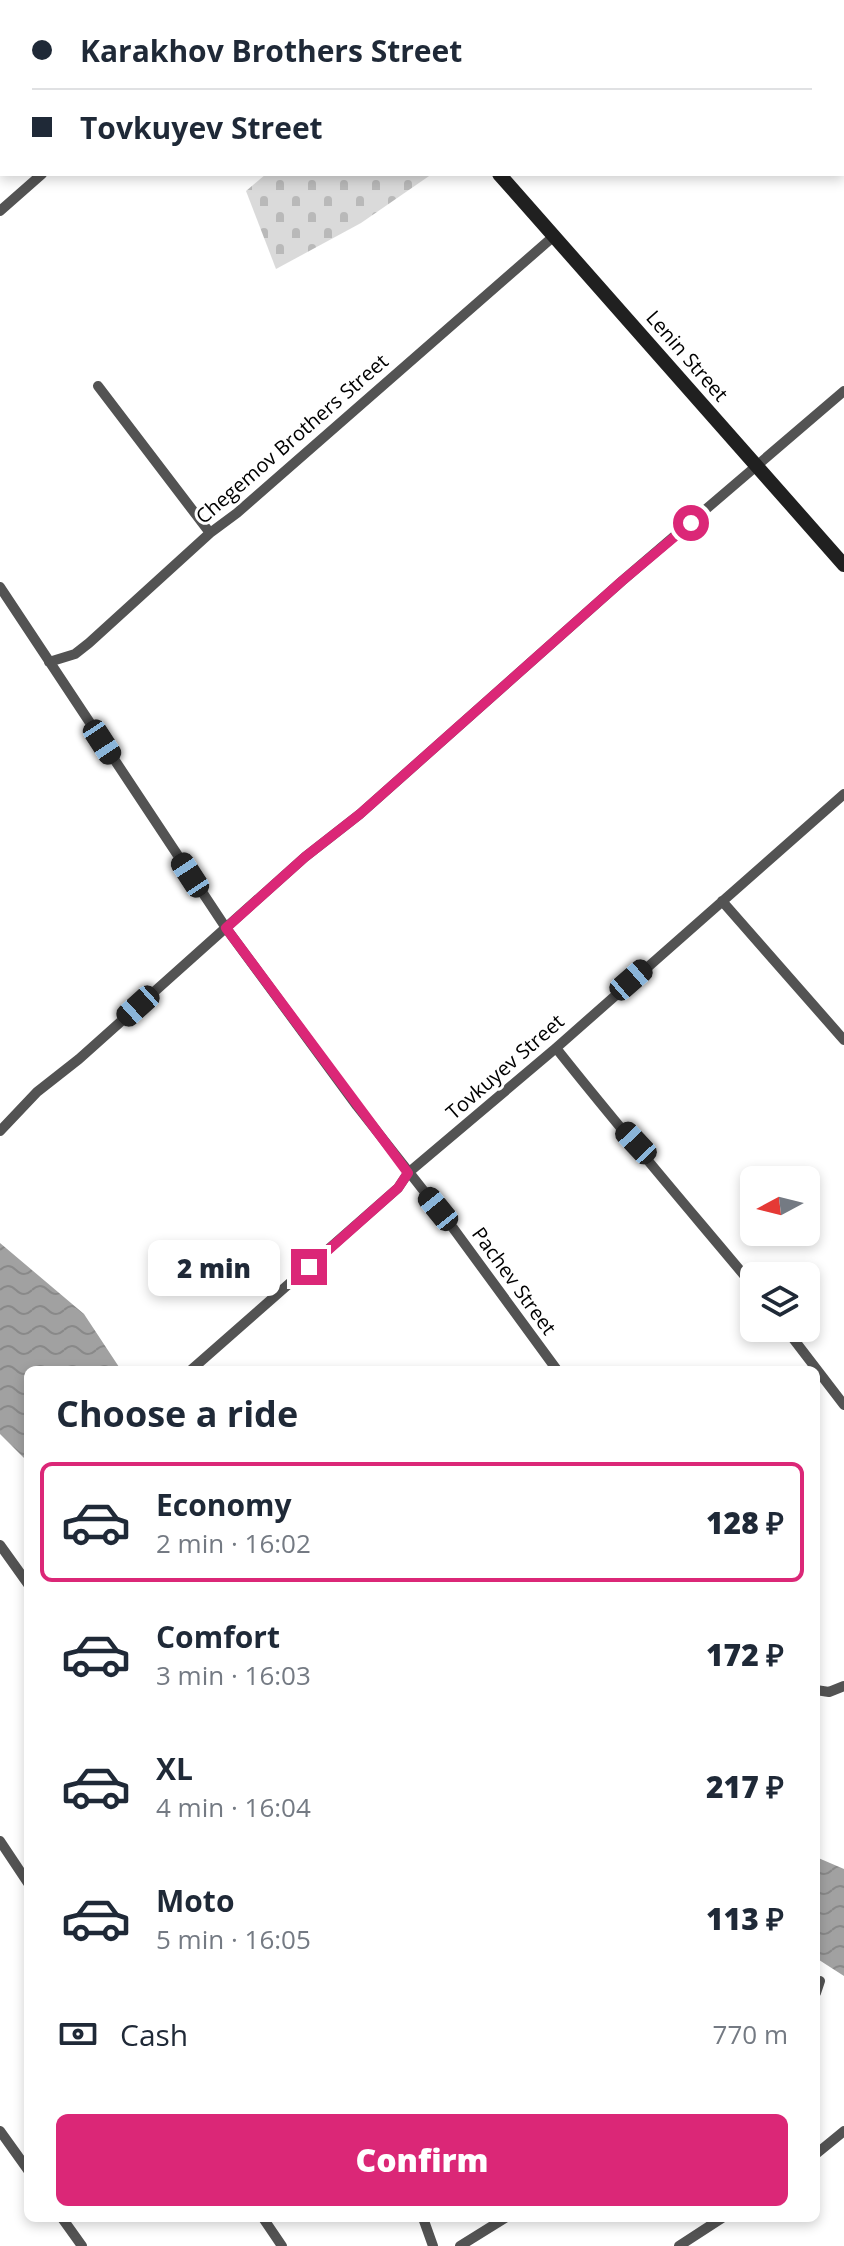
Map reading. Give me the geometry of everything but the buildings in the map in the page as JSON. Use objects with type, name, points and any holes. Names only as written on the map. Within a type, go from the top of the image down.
[{"type":"street","points":[[0,211],[40,176]]},
{"type":"street","name":"Lenin Street","points":[[501,176],[844,565]]},
{"type":"street","name":"Chegemov Brothers Street","points":[[49,662],[75,654],[89,643],[210,533],[237,513],[554,236]]},
{"type":"street","points":[[98,386],[210,533]]},
{"type":"street","points":[[0,1131],[37,1092],[79,1059],[305,857],[360,814],[622,581],[844,391]]},
{"type":"street","name":"Pachev Street","points":[[0,587],[226,928],[554,1366]]},
{"type":"street","name":"Tovkuyev Street","points":[[196,1366],[398,1188],[408,1173],[556,1048],[844,794]]},
{"type":"street","points":[[722,901],[844,1040]]},
{"type":"street","points":[[556,1048],[740,1270]]},
{"type":"street","points":[[796,1342],[814,1366]]},
{"type":"street","points":[[820,1374],[844,1405]]},
{"type":"street","points":[[0,1545],[24,1578]]},
{"type":"street","points":[[820,1691],[829,1692],[844,1686]]},
{"type":"street","points":[[0,1841],[24,1877]]},
{"type":"street","points":[[0,2131],[24,2164]]},
{"type":"street","points":[[820,2151],[844,2131]]},
{"type":"street","points":[[65,2222],[82,2246]]},
{"type":"street","points":[[266,2222],[282,2246]]},
{"type":"street","points":[[424,2222],[433,2246]]},
{"type":"street","points":[[460,2246],[476,2242],[500,2222]]},
{"type":"street","points":[[679,2246],[716,2222]]},
{"type":"green space","points":[[264,176],[429,176],[361,223],[276,269],[246,191]]},
{"type":"water","points":[[0,1243],[84,1314],[118,1366],[24,1366],[24,1458],[0,1434]]},
{"type":"water","points":[[820,1859],[844,1869],[844,1976],[820,1961]]},
{"type":"route","points":[[309,1267],[398,1188],[408,1173],[226,928],[691,523]]}]
